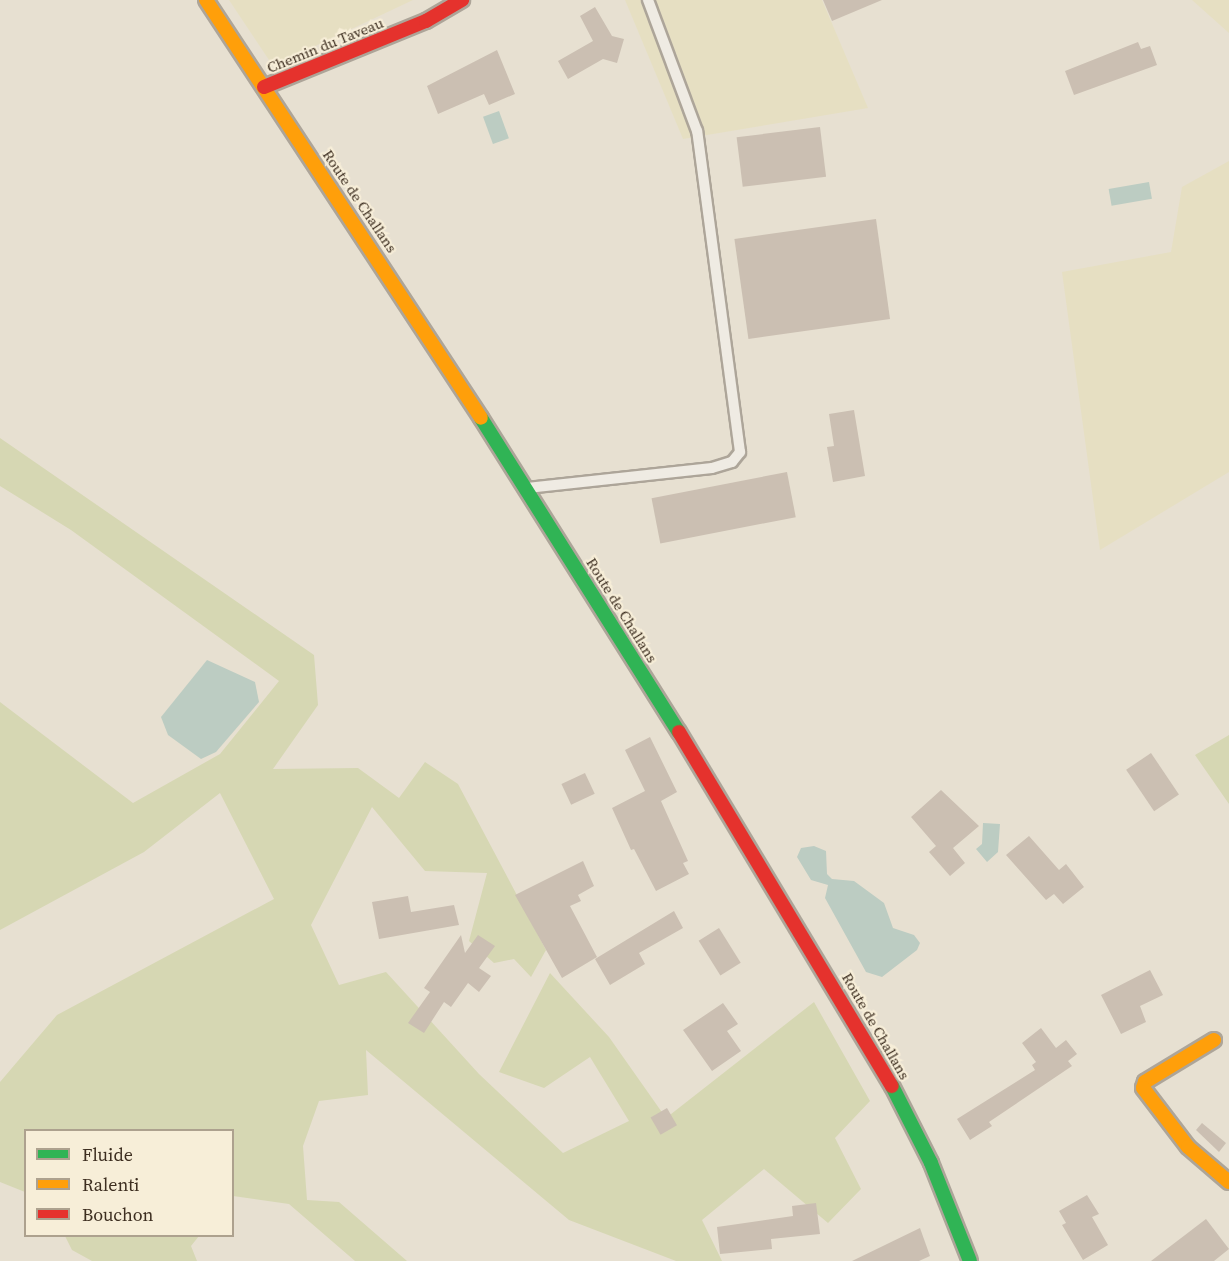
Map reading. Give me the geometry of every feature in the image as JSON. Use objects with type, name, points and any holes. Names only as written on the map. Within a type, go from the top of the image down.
[{"type":"main road","name":"Route de Challans","points":[[206,0],[527,488],[877,1057],[931,1163],[970,1261]]},
{"type":"main road","name":"Chemin du Taveau","points":[[264,87],[426,21],[462,0]]},
{"type":"main road","points":[[1214,1040],[1145,1082],[1143,1088],[1188,1147],[1229,1182]]},
{"type":"lane","points":[[527,488],[712,468],[732,462],[740,452],[697,131],[648,0]]},
{"type":"shaded area","points":[[229,0],[413,0],[273,66]]},
{"type":"shaded area","points":[[625,0],[822,0],[868,108],[683,139]]},
{"type":"shaded area","points":[[1192,0],[1229,0],[1229,33]]},
{"type":"shaded area","points":[[499,111],[509,138],[493,144],[483,117]]},
{"type":"shaded area","points":[[1229,161],[1229,472],[1100,550],[1062,272],[1171,252],[1182,187]]},
{"type":"shaded area","points":[[1149,182],[1152,199],[1112,206],[1109,189]]},
{"type":"shaded area","points":[[207,660],[255,682],[259,702],[216,752],[201,759],[168,735],[161,717]]},
{"type":"shaded area","points":[[983,823],[1000,824],[998,852],[987,862],[976,849],[982,844]]},
{"type":"shaded area","points":[[814,846],[826,851],[827,874],[832,879],[854,881],[884,903],[893,928],[914,935],[920,943],[917,950],[882,977],[866,972],[825,898],[828,885],[811,880],[797,857],[801,848]]},
{"type":"green space","points":[[0,438],[314,655],[318,705],[273,769],[358,768],[399,798],[425,762],[458,784],[546,950],[531,977],[514,959],[494,963],[469,941],[487,873],[425,871],[372,807],[311,925],[339,985],[386,972],[479,1074],[563,1153],[629,1121],[590,1057],[544,1088],[499,1072],[550,973],[609,1037],[666,1118],[814,1002],[870,1101],[835,1138],[861,1189],[828,1223],[764,1169],[702,1220],[722,1261],[676,1261],[569,1220],[366,1050],[368,1095],[319,1101],[303,1146],[307,1200],[339,1202],[407,1261],[355,1261],[289,1204],[234,1196],[234,1129],[24,1129],[24,1192],[0,1182],[0,1082],[57,1015],[274,899],[220,793],[144,852],[0,930],[0,702],[133,803],[220,754],[279,681],[71,530],[0,486]]},
{"type":"green space","points":[[1229,735],[1229,804],[1195,755]]},
{"type":"green space","points":[[66,1237],[198,1237],[191,1246],[197,1261],[92,1261],[72,1250]]},
{"type":"building","points":[[823,0],[882,0],[832,21]]},
{"type":"building","points":[[595,7],[612,36],[624,39],[617,63],[603,59],[568,79],[558,61],[593,41],[580,16]]},
{"type":"building","points":[[1138,42],[1141,49],[1150,46],[1157,65],[1074,95],[1065,71]]},
{"type":"building","points":[[497,50],[515,94],[489,105],[484,94],[438,114],[427,86]]},
{"type":"building","points":[[820,127],[826,177],[743,187],[737,137]]},
{"type":"building","points":[[876,219],[890,319],[748,339],[734,239]]},
{"type":"building","points":[[854,410],[865,476],[833,482],[827,447],[834,446],[829,414]]},
{"type":"building","points":[[787,472],[796,517],[660,543],[652,498]]},
{"type":"building","points":[[650,737],[677,792],[661,801],[688,861],[683,863],[689,874],[656,891],[634,849],[631,850],[612,808],[645,791],[625,750]]},
{"type":"building","points":[[1151,753],[1179,794],[1154,811],[1126,770]]},
{"type":"building","points":[[585,773],[595,794],[571,805],[561,784]]},
{"type":"building","points":[[941,790],[979,826],[953,848],[965,863],[950,876],[929,852],[936,846],[911,817]]},
{"type":"building","points":[[1029,836],[1059,870],[1066,864],[1084,887],[1063,904],[1054,894],[1046,900],[1006,855]]},
{"type":"building","points":[[583,861],[594,886],[578,895],[581,901],[570,906],[597,957],[562,978],[515,895]]},
{"type":"building","points":[[408,896],[411,912],[454,905],[459,925],[379,939],[372,902]]},
{"type":"building","points":[[674,911],[683,928],[639,953],[645,964],[610,985],[595,959]]},
{"type":"building","points":[[719,928],[741,963],[720,975],[699,941]]},
{"type":"building","points":[[461,935],[465,953],[478,935],[495,946],[479,968],[491,976],[479,992],[468,983],[451,1007],[444,1002],[424,1033],[408,1023],[430,992],[424,988]]},
{"type":"building","points":[[1150,970],[1163,995],[1140,1006],[1146,1022],[1121,1034],[1101,995]]},
{"type":"building","points":[[723,1003],[738,1024],[727,1031],[741,1051],[712,1071],[683,1030]]},
{"type":"building","points":[[1041,1028],[1056,1048],[1066,1040],[1077,1054],[1068,1061],[1072,1066],[989,1122],[992,1126],[970,1140],[957,1119],[1035,1070],[1032,1065],[1036,1062],[1022,1043]]},
{"type":"building","points":[[667,1108],[677,1125],[661,1135],[651,1118]]},
{"type":"building","points":[[1202,1123],[1226,1143],[1219,1152],[1196,1130]]},
{"type":"building","points":[[1087,1195],[1099,1214],[1092,1217],[1108,1245],[1083,1260],[1062,1225],[1066,1223],[1059,1211]]},
{"type":"building","points":[[816,1203],[820,1234],[771,1239],[772,1249],[720,1254],[717,1227],[793,1216],[792,1206]]},
{"type":"building","points":[[1206,1219],[1229,1249],[1214,1261],[1151,1261]]},
{"type":"building","points":[[920,1228],[930,1256],[919,1261],[852,1261]]},
{"type":"traffic: fast","points":[[481,418],[679,732]]},
{"type":"traffic: fast","points":[[892,1086],[931,1163],[970,1261]]},
{"type":"traffic: slow","points":[[206,0],[481,418]]},
{"type":"traffic: slow","points":[[1214,1040],[1145,1082],[1143,1088],[1188,1147],[1229,1182]]},
{"type":"traffic: jam","points":[[264,87],[426,21],[462,0]]},
{"type":"traffic: jam","points":[[679,732],[892,1086]]}]
